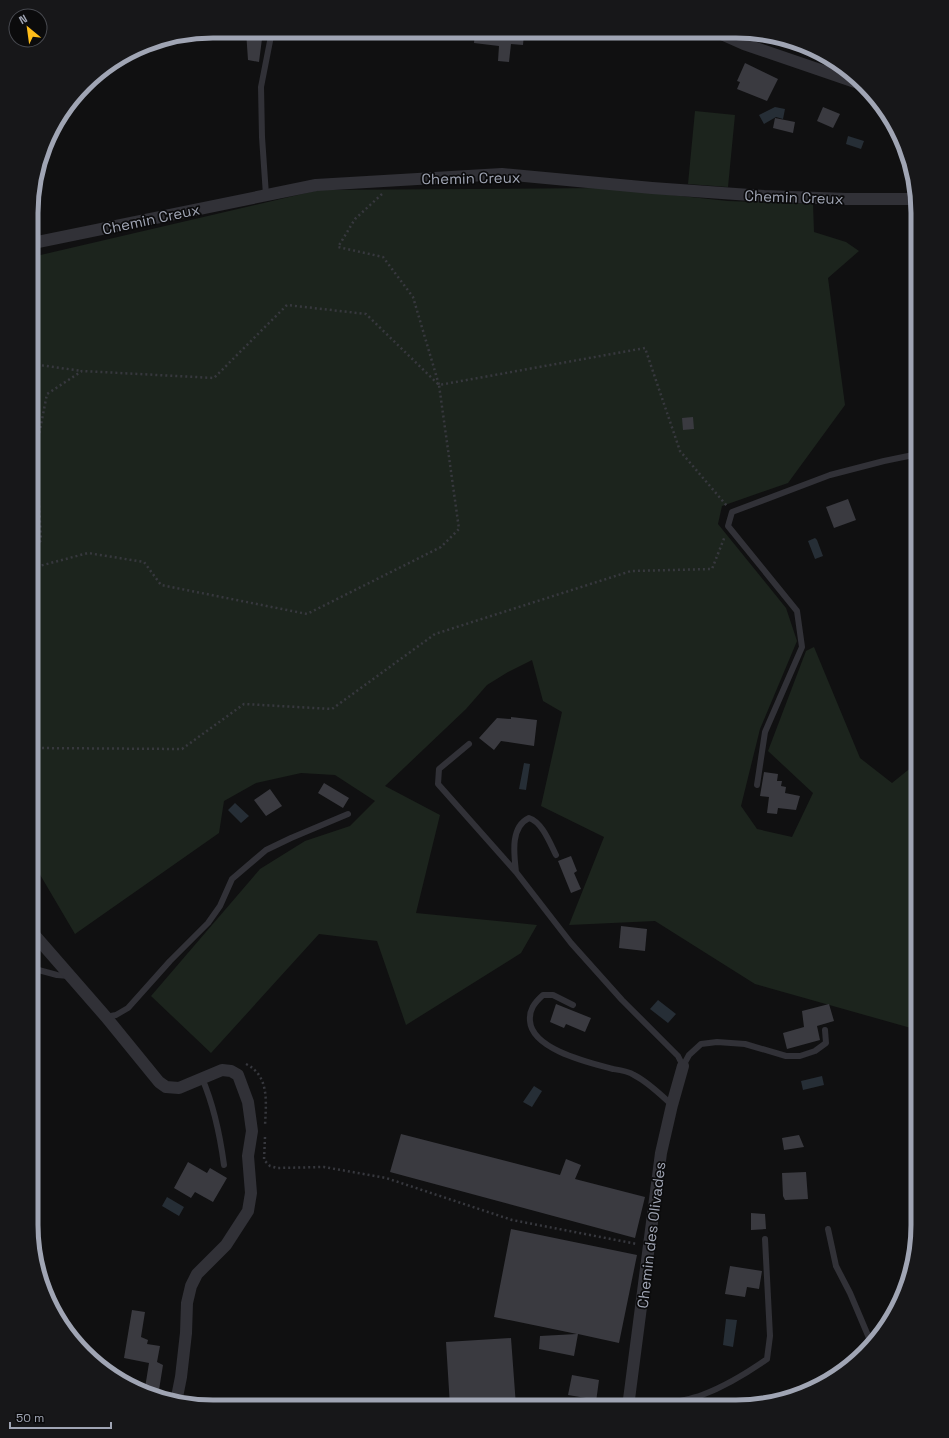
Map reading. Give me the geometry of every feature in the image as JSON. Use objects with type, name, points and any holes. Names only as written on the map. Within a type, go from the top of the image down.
[{"type":"street","points":[[730,38],[744,44],[845,76]]},
{"type":"street","name":"Chemin Creux","points":[[38,242],[316,185],[502,174],[652,188],[764,196],[846,199],[911,199]]},
{"type":"street","points":[[38,938],[106,1017],[158,1082],[166,1087],[179,1088],[222,1070],[231,1071],[238,1075],[248,1102],[252,1131],[248,1156],[251,1192],[248,1211],[226,1245],[197,1274],[191,1286],[187,1303],[185,1340],[177,1397]]},
{"type":"street","name":"Chemin des Olivades","points":[[629,1400],[661,1152],[683,1066]]},
{"type":"lane","points":[[266,195],[262,137],[261,87],[271,38]]},
{"type":"lane","points":[[757,785],[765,732],[802,647],[797,611],[728,526],[732,512],[830,475],[911,455]]},
{"type":"lane","points":[[469,744],[440,769],[438,784],[516,872],[571,943],[622,1000],[678,1056],[683,1066]]},
{"type":"lane","points":[[106,1017],[116,1015],[128,1008],[170,961],[208,923],[220,906],[232,879],[266,850],[348,814]]},
{"type":"lane","points":[[516,872],[514,850],[517,833],[523,821],[529,818],[535,820],[556,855]]},
{"type":"lane","points":[[38,970],[57,975],[71,976]]},
{"type":"lane","points":[[573,1005],[553,995],[539,998],[530,1013],[530,1026],[537,1037],[546,1044],[574,1058],[633,1074],[656,1090],[672,1105]]},
{"type":"lane","points":[[683,1066],[690,1054],[701,1044],[717,1042],[745,1044],[786,1056],[800,1056],[815,1051],[826,1043],[825,1030]]},
{"type":"lane","points":[[202,1078],[208,1092],[219,1129],[224,1165]]},
{"type":"lane","points":[[828,1229],[836,1266],[850,1293],[869,1339]]},
{"type":"lane","points":[[681,1400],[702,1395],[743,1375],[767,1359],[770,1336],[765,1239]]},
{"type":"path","points":[[38,566],[88,553],[144,562],[161,585],[307,614],[441,547],[459,529],[439,385],[413,297],[383,257],[338,247],[355,219],[397,180]]},
{"type":"path","points":[[38,365],[82,371],[214,378],[287,305],[366,314],[439,385]]},
{"type":"path","points":[[439,385],[645,348],[680,451],[732,512]]},
{"type":"path","points":[[38,440],[47,394],[82,371]]},
{"type":"path","points":[[38,486],[41,540],[38,545]]},
{"type":"path","points":[[38,748],[182,749],[244,704],[332,709],[435,634],[631,570],[712,569],[728,526]]},
{"type":"path","points":[[231,1071],[235,1059],[249,1066],[261,1077],[266,1094],[264,1160],[270,1166],[277,1168],[324,1167],[386,1178],[512,1220],[649,1246]]},
{"type":"shaded area","points":[[775,107],[785,109],[783,119],[776,117],[764,124],[759,115]]},
{"type":"shaded area","points":[[695,111],[735,115],[728,187],[688,184]]},
{"type":"shaded area","points":[[848,136],[864,141],[861,149],[846,144]]},
{"type":"shaded area","points":[[606,188],[728,201],[813,204],[814,232],[846,242],[859,251],[828,278],[845,405],[788,483],[722,506],[718,524],[786,608],[797,641],[760,729],[741,806],[757,829],[792,837],[813,793],[768,751],[806,651],[814,647],[860,758],[892,783],[911,768],[911,1028],[755,984],[655,921],[569,925],[604,837],[541,806],[562,712],[543,701],[532,660],[487,685],[466,709],[385,786],[440,815],[416,913],[537,925],[521,953],[406,1025],[377,941],[319,934],[211,1053],[151,996],[260,869],[305,841],[350,826],[375,801],[335,775],[301,773],[256,783],[224,801],[219,833],[75,934],[38,871],[38,256],[319,190]]},
{"type":"shaded area","points":[[815,538],[823,556],[815,559],[808,541]]},
{"type":"shaded area","points":[[524,763],[530,764],[526,790],[519,789]]},
{"type":"shaded area","points":[[235,803],[249,816],[241,823],[228,810]]},
{"type":"shaded area","points":[[658,1000],[676,1014],[668,1023],[650,1009]]},
{"type":"shaded area","points":[[822,1076],[824,1085],[803,1090],[801,1081]]},
{"type":"shaded area","points":[[534,1086],[542,1091],[532,1107],[523,1102]]},
{"type":"shaded area","points":[[167,1197],[184,1207],[179,1216],[162,1206]]},
{"type":"shaded area","points":[[726,1319],[737,1320],[733,1347],[723,1345]]},
{"type":"building","points":[[246,38],[262,38],[259,62],[248,60]]},
{"type":"building","points":[[474,38],[524,38],[523,45],[511,44],[509,62],[498,61],[499,46],[474,43]]},
{"type":"building","points":[[745,63],[778,79],[767,101],[737,89],[740,82],[737,81]]},
{"type":"building","points":[[823,107],[840,114],[833,128],[817,121]]},
{"type":"building","points":[[775,118],[795,122],[793,133],[773,128]]},
{"type":"building","points":[[693,417],[694,429],[683,430],[682,418]]},
{"type":"building","points":[[848,499],[856,520],[834,528],[826,507]]},
{"type":"building","points":[[511,717],[537,720],[534,746],[501,741],[494,750],[479,738],[497,718],[511,719]]},
{"type":"building","points":[[764,772],[778,774],[777,781],[782,781],[781,786],[786,787],[785,793],[800,796],[796,810],[778,808],[777,814],[767,813],[769,797],[760,796]]},
{"type":"building","points":[[324,783],[349,798],[343,808],[318,793]]},
{"type":"building","points":[[270,789],[282,806],[266,816],[254,800]]},
{"type":"building","points":[[571,856],[577,871],[574,873],[581,889],[571,893],[558,861]]},
{"type":"building","points":[[621,926],[647,929],[645,951],[619,948]]},
{"type":"building","points":[[556,1004],[591,1018],[585,1032],[566,1024],[564,1028],[550,1022]]},
{"type":"building","points":[[829,1004],[834,1021],[817,1026],[820,1040],[787,1049],[783,1033],[804,1027],[802,1011]]},
{"type":"building","points":[[401,1134],[560,1175],[566,1159],[581,1165],[575,1179],[645,1197],[635,1238],[390,1172]]},
{"type":"building","points":[[799,1135],[804,1147],[784,1150],[782,1138]]},
{"type":"building","points":[[188,1162],[207,1173],[210,1168],[227,1178],[213,1202],[195,1192],[191,1198],[174,1188]]},
{"type":"building","points":[[806,1172],[808,1199],[785,1200],[783,1196],[782,1173]]},
{"type":"building","points":[[751,1213],[765,1214],[766,1229],[751,1230]]},
{"type":"building","points":[[511,1229],[637,1255],[619,1343],[578,1334],[574,1356],[539,1349],[540,1336],[577,1334],[494,1317]]},
{"type":"building","points":[[730,1266],[762,1271],[759,1289],[747,1287],[745,1297],[725,1294]]},
{"type":"building","points":[[132,1310],[145,1312],[141,1337],[148,1340],[147,1344],[160,1346],[157,1362],[163,1365],[159,1390],[145,1387],[149,1363],[124,1358]]},
{"type":"building","points":[[511,1338],[516,1400],[450,1400],[446,1342]]},
{"type":"building","points":[[572,1375],[599,1380],[596,1400],[586,1400],[586,1398],[568,1395]]}]
